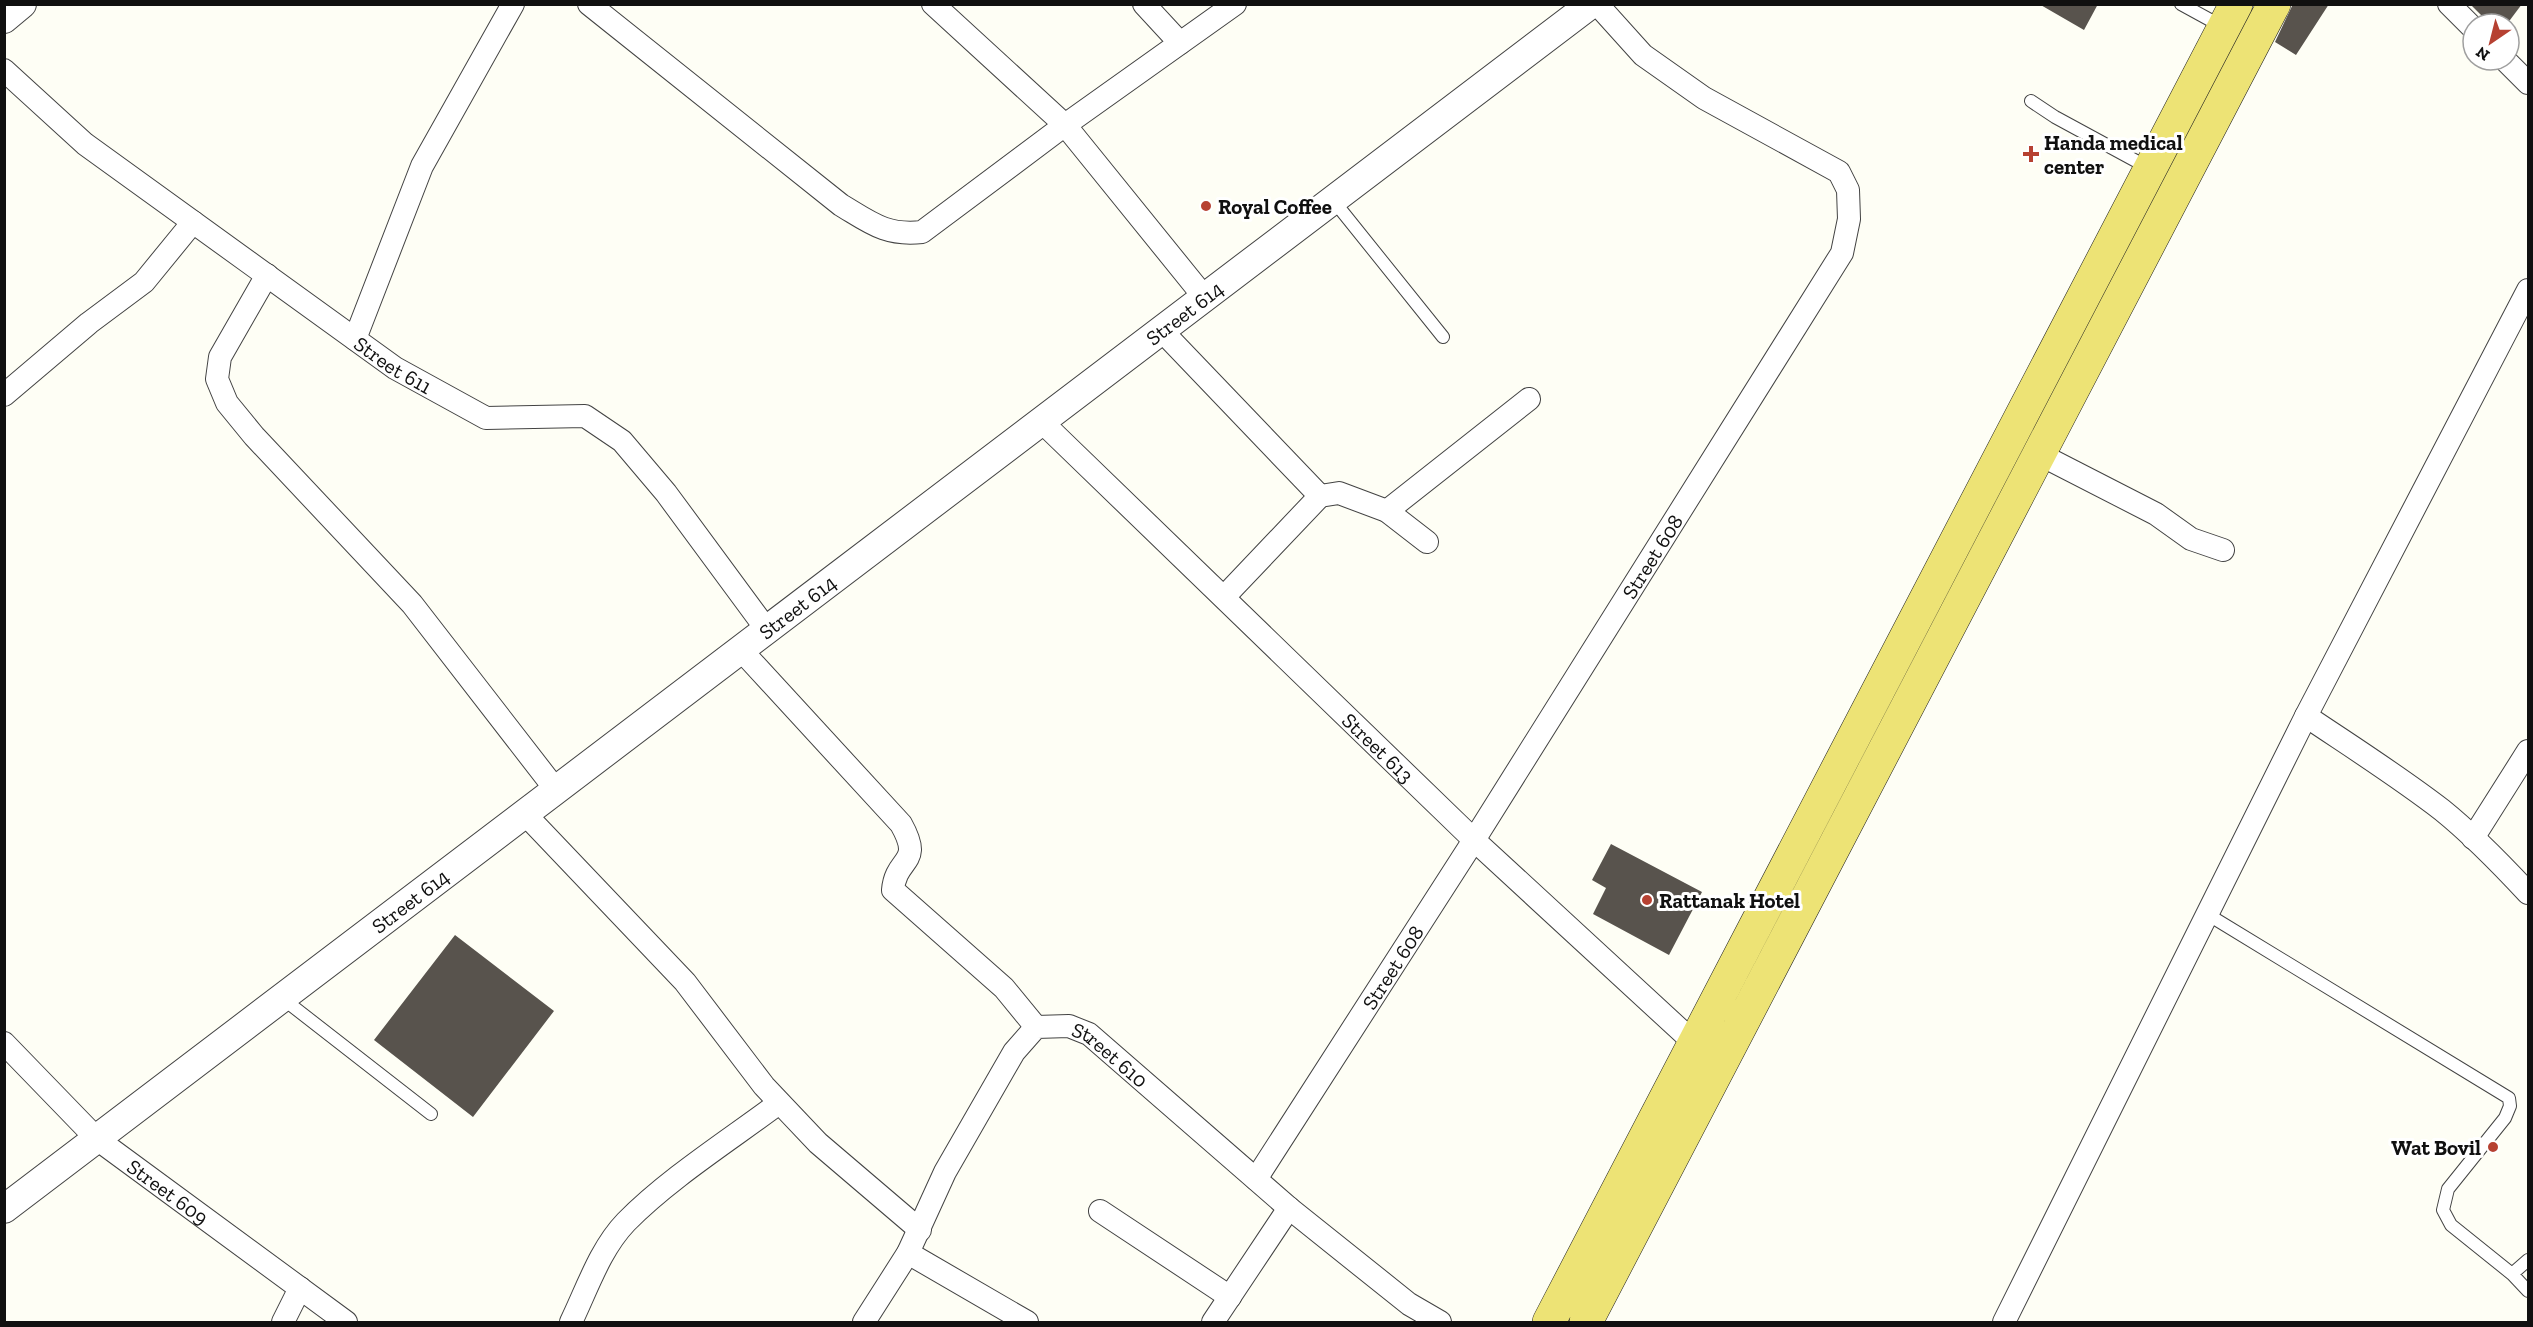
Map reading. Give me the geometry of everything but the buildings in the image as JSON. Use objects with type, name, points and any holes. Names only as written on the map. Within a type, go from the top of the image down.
[{"type":"main road","points":[[1586,1323],[2274,4]]},
{"type":"main road","points":[[1549,1323],[2230,16]]},
{"type":"street","points":[[4,19],[22,4]]},
{"type":"street","points":[[355,339],[422,166],[513,4]]},
{"type":"street","points":[[589,4],[841,205],[878,227],[902,234],[922,232],[1065,125],[1235,4]]},
{"type":"street","points":[[933,4],[1065,125],[1205,298]]},
{"type":"street","points":[[1144,4],[1180,43]]},
{"type":"street","name":"Street 614","points":[[4,1209],[1591,4]]},
{"type":"street","name":"Street 608","points":[[1256,1179],[1474,840],[1842,253],[1849,219],[1848,190],[1839,172],[1704,98],[1643,56],[1597,4]]},
{"type":"street","points":[[2449,4],[2461,16]]},
{"type":"street","name":"Street 611","points":[[4,70],[85,144],[395,368],[486,417],[585,416],[622,441],[666,493],[767,630]]},
{"type":"street","points":[[2518,72],[2529,83]]},
{"type":"street","points":[[4,395],[89,323],[144,282],[193,222]]},
{"type":"street","points":[[267,275],[220,357],[217,379],[226,403],[254,436],[412,604],[556,790]]},
{"type":"street","points":[[2004,1323],[2306,716],[2529,290]]},
{"type":"street","points":[[1162,331],[1320,496]]},
{"type":"street","points":[[1387,512],[1529,399]]},
{"type":"street","name":"Street 613","points":[[1042,422],[1474,840],[1694,1044],[1721,1066]]},
{"type":"street","points":[[2040,454],[2156,514],[2191,539],[2223,550]]},
{"type":"street","points":[[1224,597],[1320,496],[1340,493],[1387,512],[1427,542]]},
{"type":"street","points":[[741,650],[901,824],[910,841],[910,854],[894,880],[893,890],[1004,988],[1036,1027],[1014,1052],[945,1172],[908,1253],[864,1323]]},
{"type":"street","points":[[2306,716],[2396,776],[2444,812],[2529,893]]},
{"type":"street","points":[[2473,838],[2529,751]]},
{"type":"street","points":[[525,814],[685,982],[779,1103],[818,1143],[920,1230]]},
{"type":"street","name":"Street 610","points":[[1036,1027],[1069,1026],[1089,1034],[1289,1208],[1409,1304],[1440,1323]]},
{"type":"street","name":"Street 609","points":[[4,1043],[97,1139],[346,1323]]},
{"type":"street","points":[[571,1323],[600,1260],[626,1223],[674,1181],[779,1103]]},
{"type":"street","points":[[1213,1323],[1289,1208]]},
{"type":"street","points":[[1100,1211],[1230,1297]]},
{"type":"street","points":[[908,1253],[1027,1323]]},
{"type":"street","points":[[283,1323],[300,1288]]},
{"type":"lane","points":[[2181,4],[2230,16]]},
{"type":"lane","points":[[2031,101],[2055,117],[2150,169]]},
{"type":"lane","points":[[1334,200],[1443,338]]},
{"type":"lane","points":[[2207,914],[2509,1098],[2510,1106],[2505,1118],[2448,1190],[2444,1210],[2451,1225],[2512,1274],[2529,1291]]},
{"type":"lane","points":[[282,998],[431,1114]]},
{"type":"lane","points":[[2512,1274],[2529,1260]]},
{"type":"place","name":"Handa medical center","points":[[2031,154]]},
{"type":"place","name":"Royal Coffee","points":[[1206,206]]},
{"type":"place","name":"Rattanak Hotel","points":[[1647,900]]},
{"type":"place","name":"Wat Bovil","points":[[2493,1147]]}]
